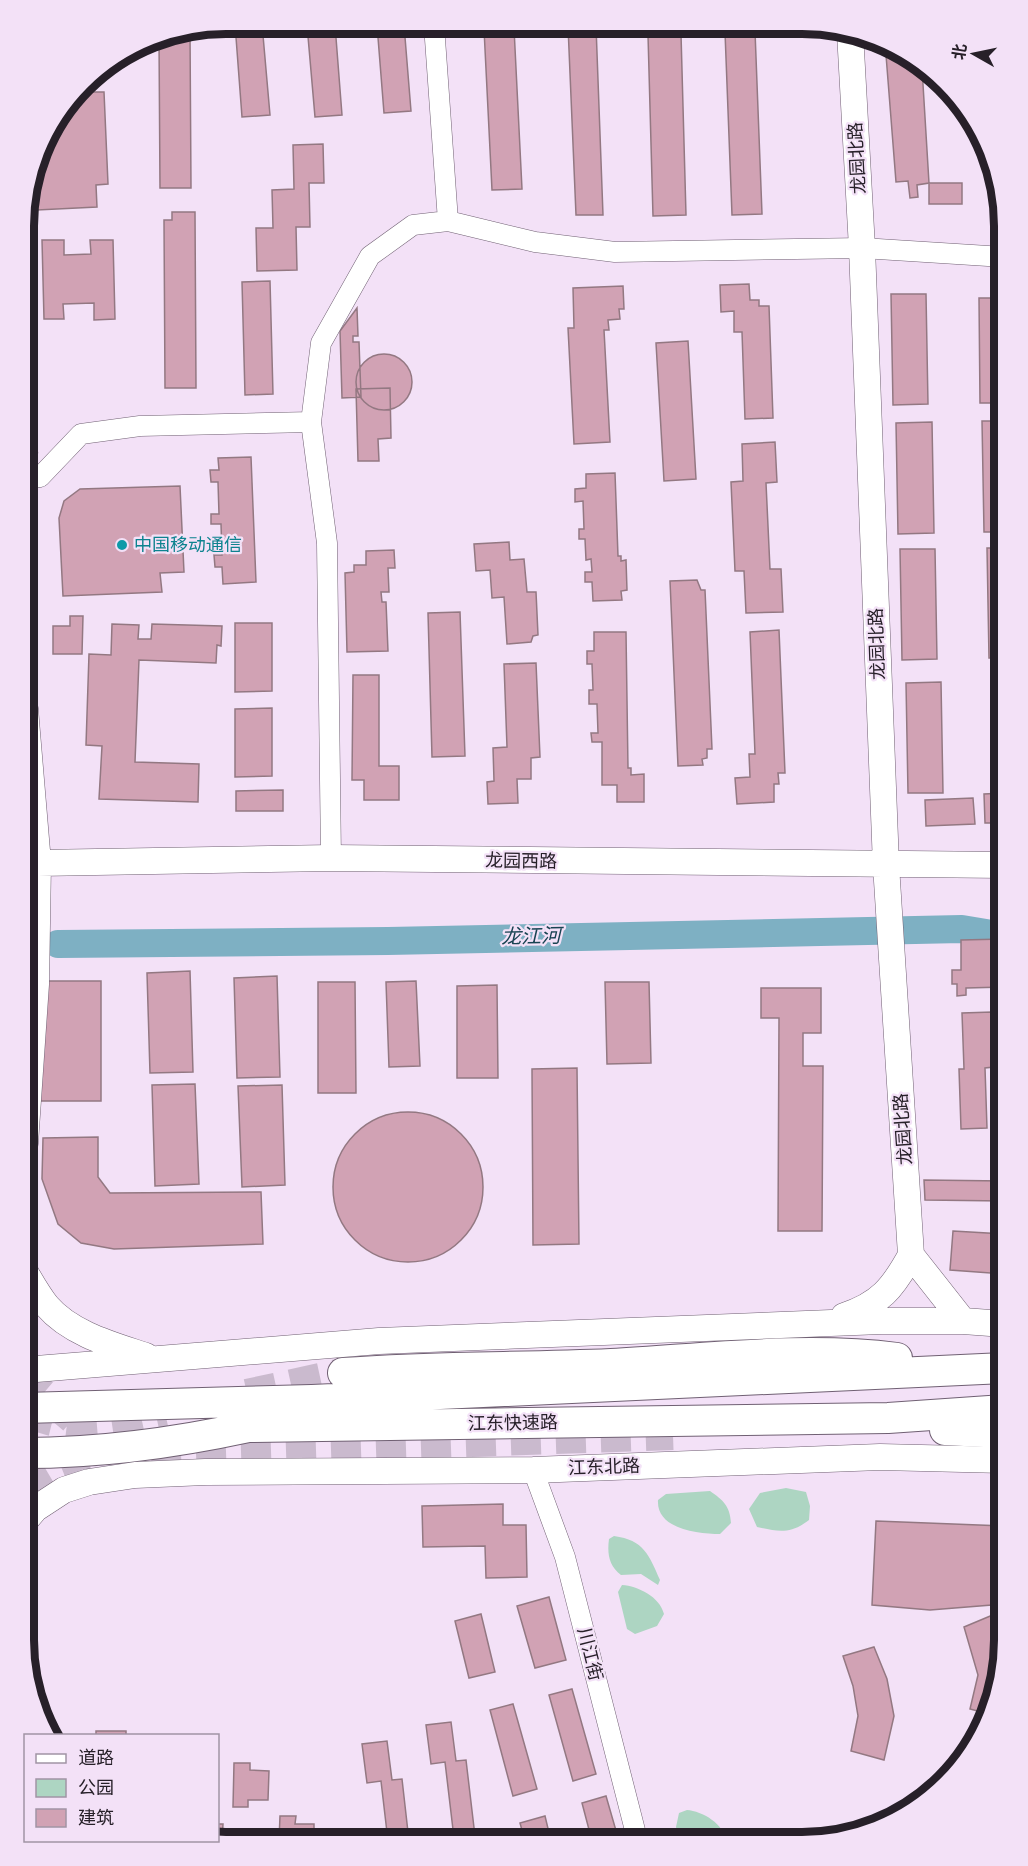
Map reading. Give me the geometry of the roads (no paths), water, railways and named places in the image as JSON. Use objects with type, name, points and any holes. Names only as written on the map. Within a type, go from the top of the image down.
[{"type":"highway","points":[[344,1373],[850,1352],[990,1368]]},
{"type":"highway","name":"江东快速路","points":[[34,1408],[312,1400],[990,1368]]},
{"type":"highway","points":[[183,1402],[171,1414],[171,1429],[185,1441]]},
{"type":"highway","name":"江东快速路","points":[[34,1453],[78,1453],[185,1441],[248,1427],[888,1418],[993,1411]]},
{"type":"highway","points":[[699,1434],[923,1429],[993,1432]]},
{"type":"main road","name":"龙园北路","points":[[851,41],[862,248],[886,865],[912,1255]]},
{"type":"main road","points":[[34,815],[38,862],[34,1013]]},
{"type":"main road","name":"龙园西路","points":[[38,862],[331,858],[994,866]]},
{"type":"main road","points":[[819,1324],[867,1309],[894,1286],[912,1255],[963,1321]]},
{"type":"main road","points":[[34,1285],[48,1306],[75,1327],[101,1341],[155,1359]]},
{"type":"main road","points":[[34,1369],[379,1341],[881,1321],[993,1323]]},
{"type":"main road","points":[[78,1453],[205,1472]]},
{"type":"main road","name":"江东北路","points":[[205,1472],[533,1470],[880,1457],[993,1460]]},
{"type":"main road","points":[[34,1510],[63,1490],[89,1482],[135,1475],[205,1472]]},
{"type":"street","points":[[435,35],[448,220]]},
{"type":"street","points":[[331,858],[327,543],[310,422],[321,343],[370,256],[413,225],[448,220],[535,242],[615,252],[862,248],[994,256]]},
{"type":"street","points":[[34,477],[81,434],[140,426],[310,422]]},
{"type":"street","name":"川江街","points":[[533,1470],[565,1557],[635,1832]]},
{"type":"waterway","name":"龙江河","points":[[58,944],[388,941],[962,929],[994,934]]},
{"type":"tunnel","points":[[247,1394],[343,1373]]},
{"type":"tunnel","points":[[34,1386],[73,1419]]},
{"type":"tunnel","points":[[34,1415],[60,1423],[94,1425],[165,1412]]},
{"type":"tunnel","points":[[151,1453],[673,1435]]},
{"type":"tunnel","points":[[34,1480],[54,1466],[92,1456]]},
{"type":"place","name":"中国移动通信","points":[[122,545]]}]
